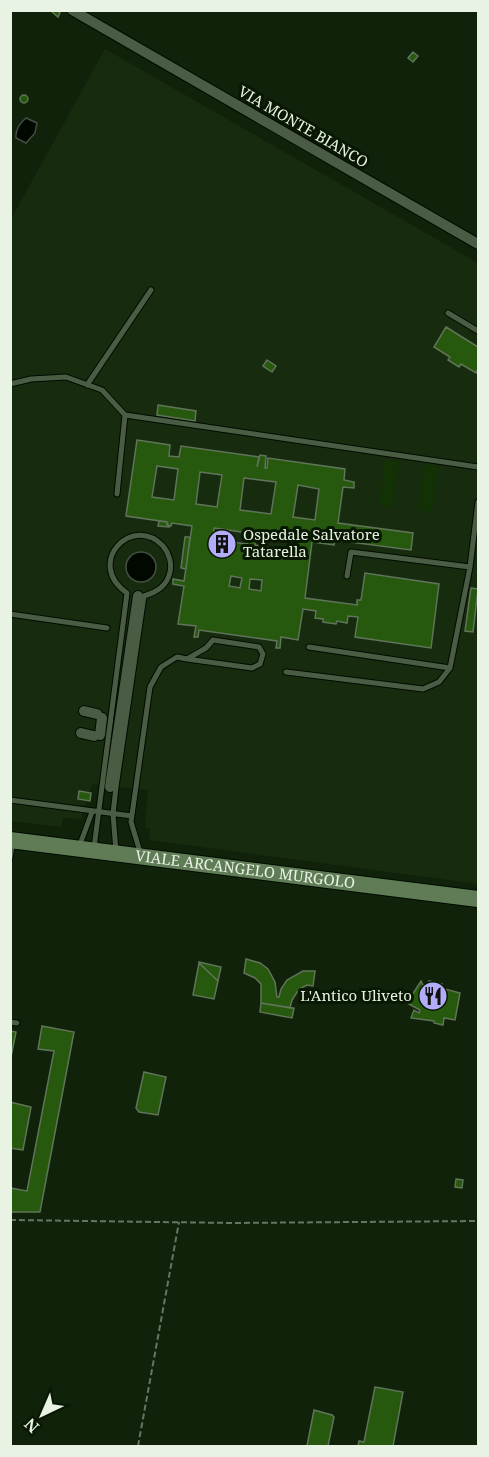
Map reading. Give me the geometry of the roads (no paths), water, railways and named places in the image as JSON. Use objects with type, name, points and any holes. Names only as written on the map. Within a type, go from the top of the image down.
[{"type":"main road","name":"VIALE ARCANGELO MURGOLO","points":[[12,840],[478,899]]},
{"type":"street","name":"VIA MONTE BIANCO","points":[[72,10],[113,36],[478,244]]},
{"type":"street","points":[[110,787],[115,728],[138,596]]},
{"type":"street","points":[[81,733],[97,735],[100,716],[84,711]]},
{"type":"lane","points":[[87,385],[151,290]]},
{"type":"lane","points":[[448,313],[478,331]]},
{"type":"lane","points":[[10,384],[31,379],[66,377],[102,390],[125,415],[451,466],[478,467]]},
{"type":"lane","points":[[117,494],[125,415]]},
{"type":"lane","points":[[286,672],[423,689],[439,682],[450,668],[470,567],[478,502]]},
{"type":"lane","points":[[86,848],[99,812],[115,728],[127,593],[113,579],[110,559],[121,542],[140,535],[150,537],[166,549],[170,559],[170,569],[168,579],[162,587],[144,596],[113,814],[116,852]]},
{"type":"lane","points":[[347,576],[351,552],[470,567]]},
{"type":"lane","points":[[10,614],[107,627]]},
{"type":"lane","points":[[142,856],[131,822],[150,687],[161,667],[177,657],[187,659],[252,668],[260,664],[263,654],[259,647],[213,640],[206,648],[187,659]]},
{"type":"lane","points":[[309,647],[450,668]]},
{"type":"lane","points":[[10,801],[132,816]]},
{"type":"lane","points":[[86,848],[92,812]]},
{"type":"lane","points":[[10,858],[12,840]]},
{"type":"place","name":"Ospedale Salvatore Tatarella","points":[[222,544]]},
{"type":"place","name":"L'Antico Uliveto","points":[[433,996]]}]
